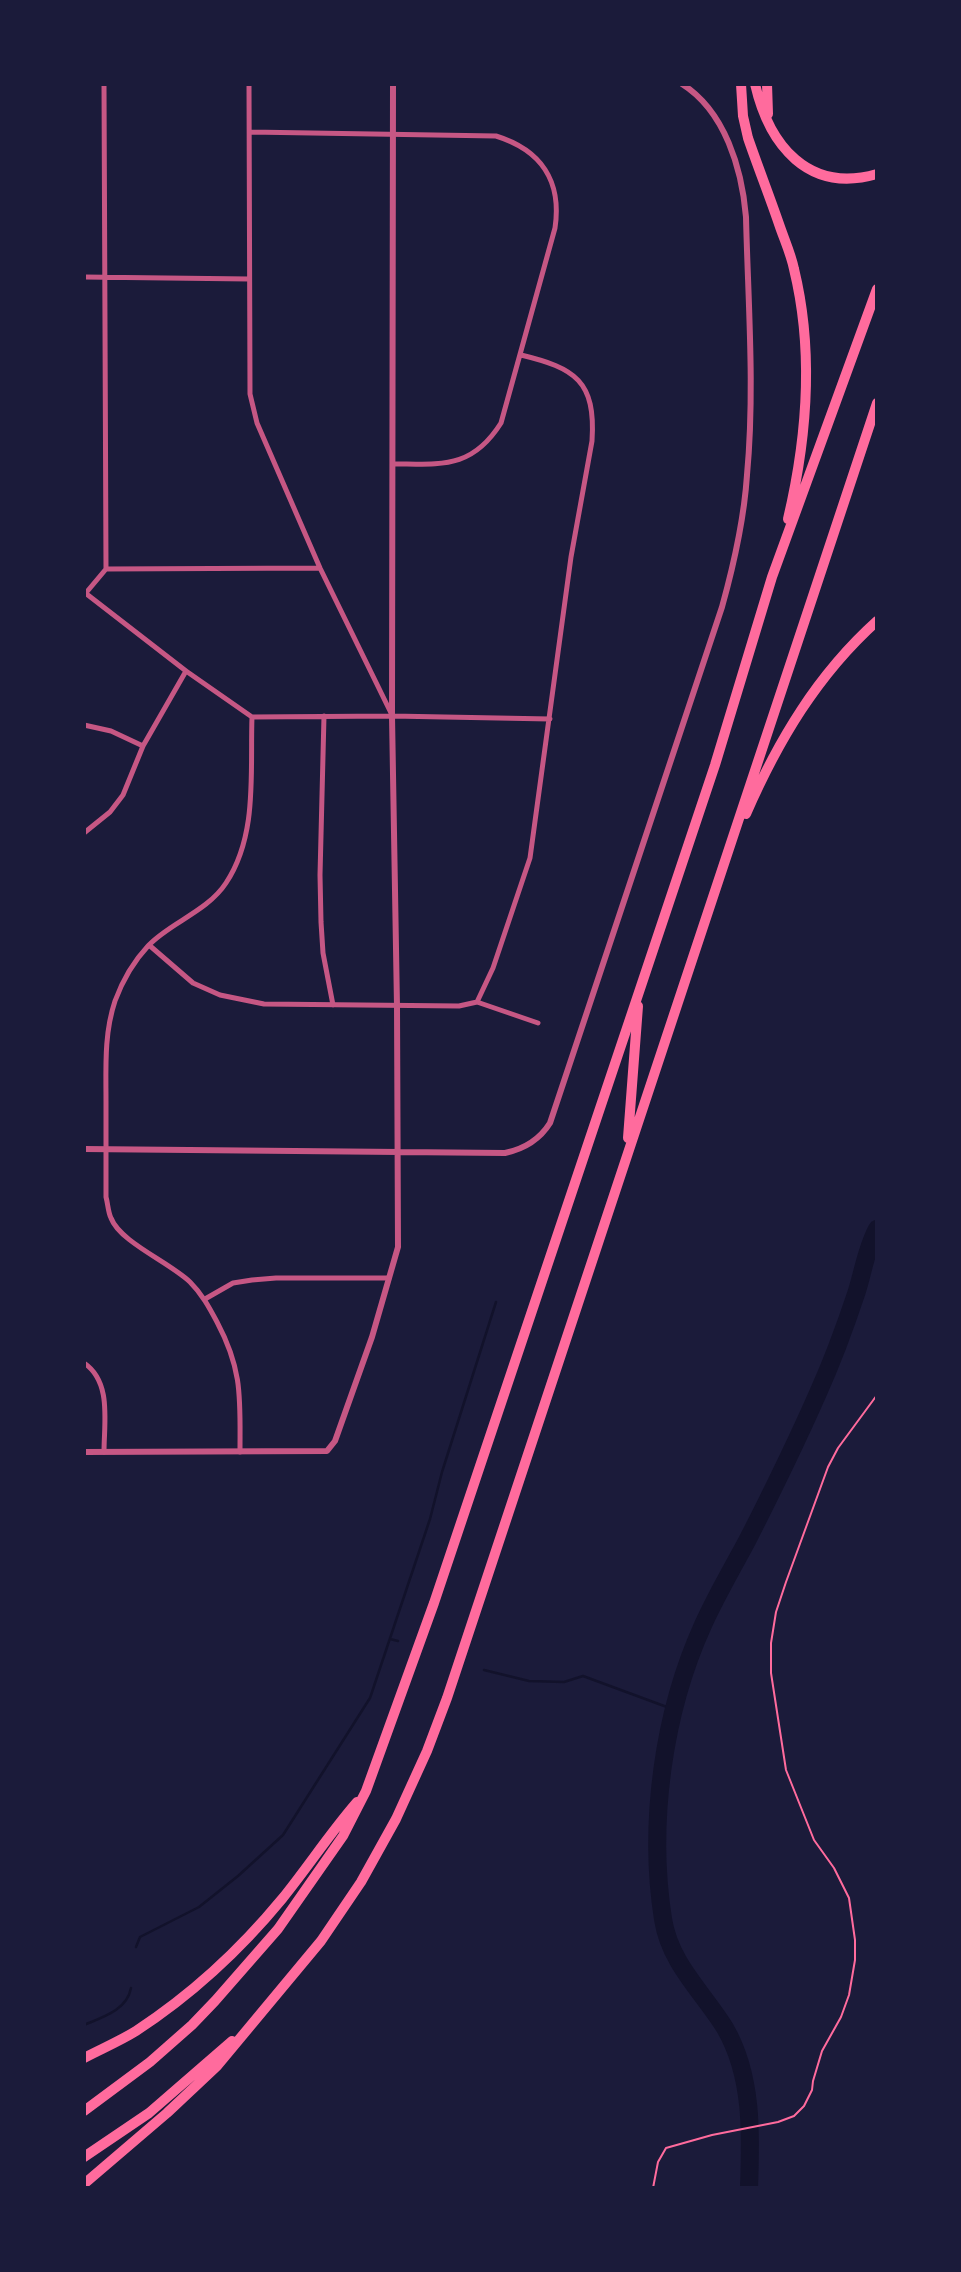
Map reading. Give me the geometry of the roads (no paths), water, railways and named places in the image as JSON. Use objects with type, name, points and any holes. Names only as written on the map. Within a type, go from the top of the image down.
[{"type":"highway","points":[[84,2111],[150,2062],[215,2001],[278,1929],[343,1836],[366,1791],[435,1603],[715,765],[772,577],[795,490],[806,399],[802,314],[793,266],[748,138],[743,117],[741,84]]},
{"type":"highway","points":[[755,84],[763,114],[772,132],[778,143],[797,161],[820,174],[850,178],[877,174]]},
{"type":"highway","points":[[767,84],[766,101],[772,132]]},
{"type":"highway","points":[[772,577],[877,289]]},
{"type":"highway","points":[[84,2184],[217,2066],[321,1941],[361,1882],[396,1819],[427,1751],[447,1698],[877,403]]},
{"type":"highway","points":[[717,886],[762,777],[788,728],[823,679],[877,621]]},
{"type":"highway","points":[[627,1154],[639,992]]},
{"type":"highway","points":[[84,2058],[135,2032],[202,1981],[235,1951],[281,1900],[334,1828],[366,1791]]},
{"type":"highway","points":[[84,2157],[149,2113],[181,2087],[231,2042],[287,1982]]},
{"type":"street","points":[[104,84],[106,569],[85,593],[186,671],[252,717],[550,719]]},
{"type":"street","points":[[249,84],[250,394],[257,423],[320,568],[392,716]]},
{"type":"street","points":[[84,1452],[327,1451],[335,1441],[372,1337],[398,1247],[392,716],[393,84]]},
{"type":"street","points":[[84,1149],[505,1153],[535,1140],[546,1129],[706,659],[730,580],[745,497],[750,415],[744,188],[726,137],[709,111],[682,84]]},
{"type":"street","points":[[250,132],[496,136],[524,148],[540,163],[551,179],[558,212],[555,228],[501,423],[490,440],[478,451],[457,461],[394,464]]},
{"type":"street","points":[[84,278],[249,279]]},
{"type":"street","points":[[477,1002],[493,968],[530,858],[571,557],[592,441],[593,423],[589,394],[572,373],[553,362],[521,355]]},
{"type":"street","points":[[106,569],[320,568]]},
{"type":"street","points":[[84,834],[110,812],[123,795],[143,746],[186,671]]},
{"type":"street","points":[[324,716],[321,922],[323,953],[333,1005]]},
{"type":"street","points":[[240,1452],[240,1388],[235,1362],[205,1300],[190,1282],[167,1264],[124,1237],[111,1220],[106,1197],[106,1038],[116,1000],[130,970],[149,945],[202,908],[225,886],[236,867],[244,846],[248,822],[252,717]]},
{"type":"street","points":[[84,725],[111,731],[143,746]]},
{"type":"street","points":[[149,945],[192,983],[220,995],[264,1004],[459,1006],[477,1002],[538,1023]]},
{"type":"street","points":[[205,1300],[233,1283],[252,1280],[389,1278]]},
{"type":"street","points":[[84,1363],[96,1374],[102,1385],[104,1452]]},
{"type":"waterway","points":[[749,2188],[750,2127],[741,2066],[725,2028],[680,1964],[663,1919],[657,1845],[662,1769],[678,1695],[689,1659],[708,1614],[775,1486],[823,1381],[877,1229]]},
{"type":"waterway","points":[[136,1947],[140,1937],[199,1907],[283,1835],[370,1698],[430,1519],[442,1472],[496,1302]]},
{"type":"waterway","points":[[390,1639],[398,1641]]},
{"type":"waterway","points":[[484,1670],[529,1681],[564,1682],[583,1676],[675,1710]]},
{"type":"waterway","points":[[84,2025],[119,2007],[129,1996],[131,1988]]}]
